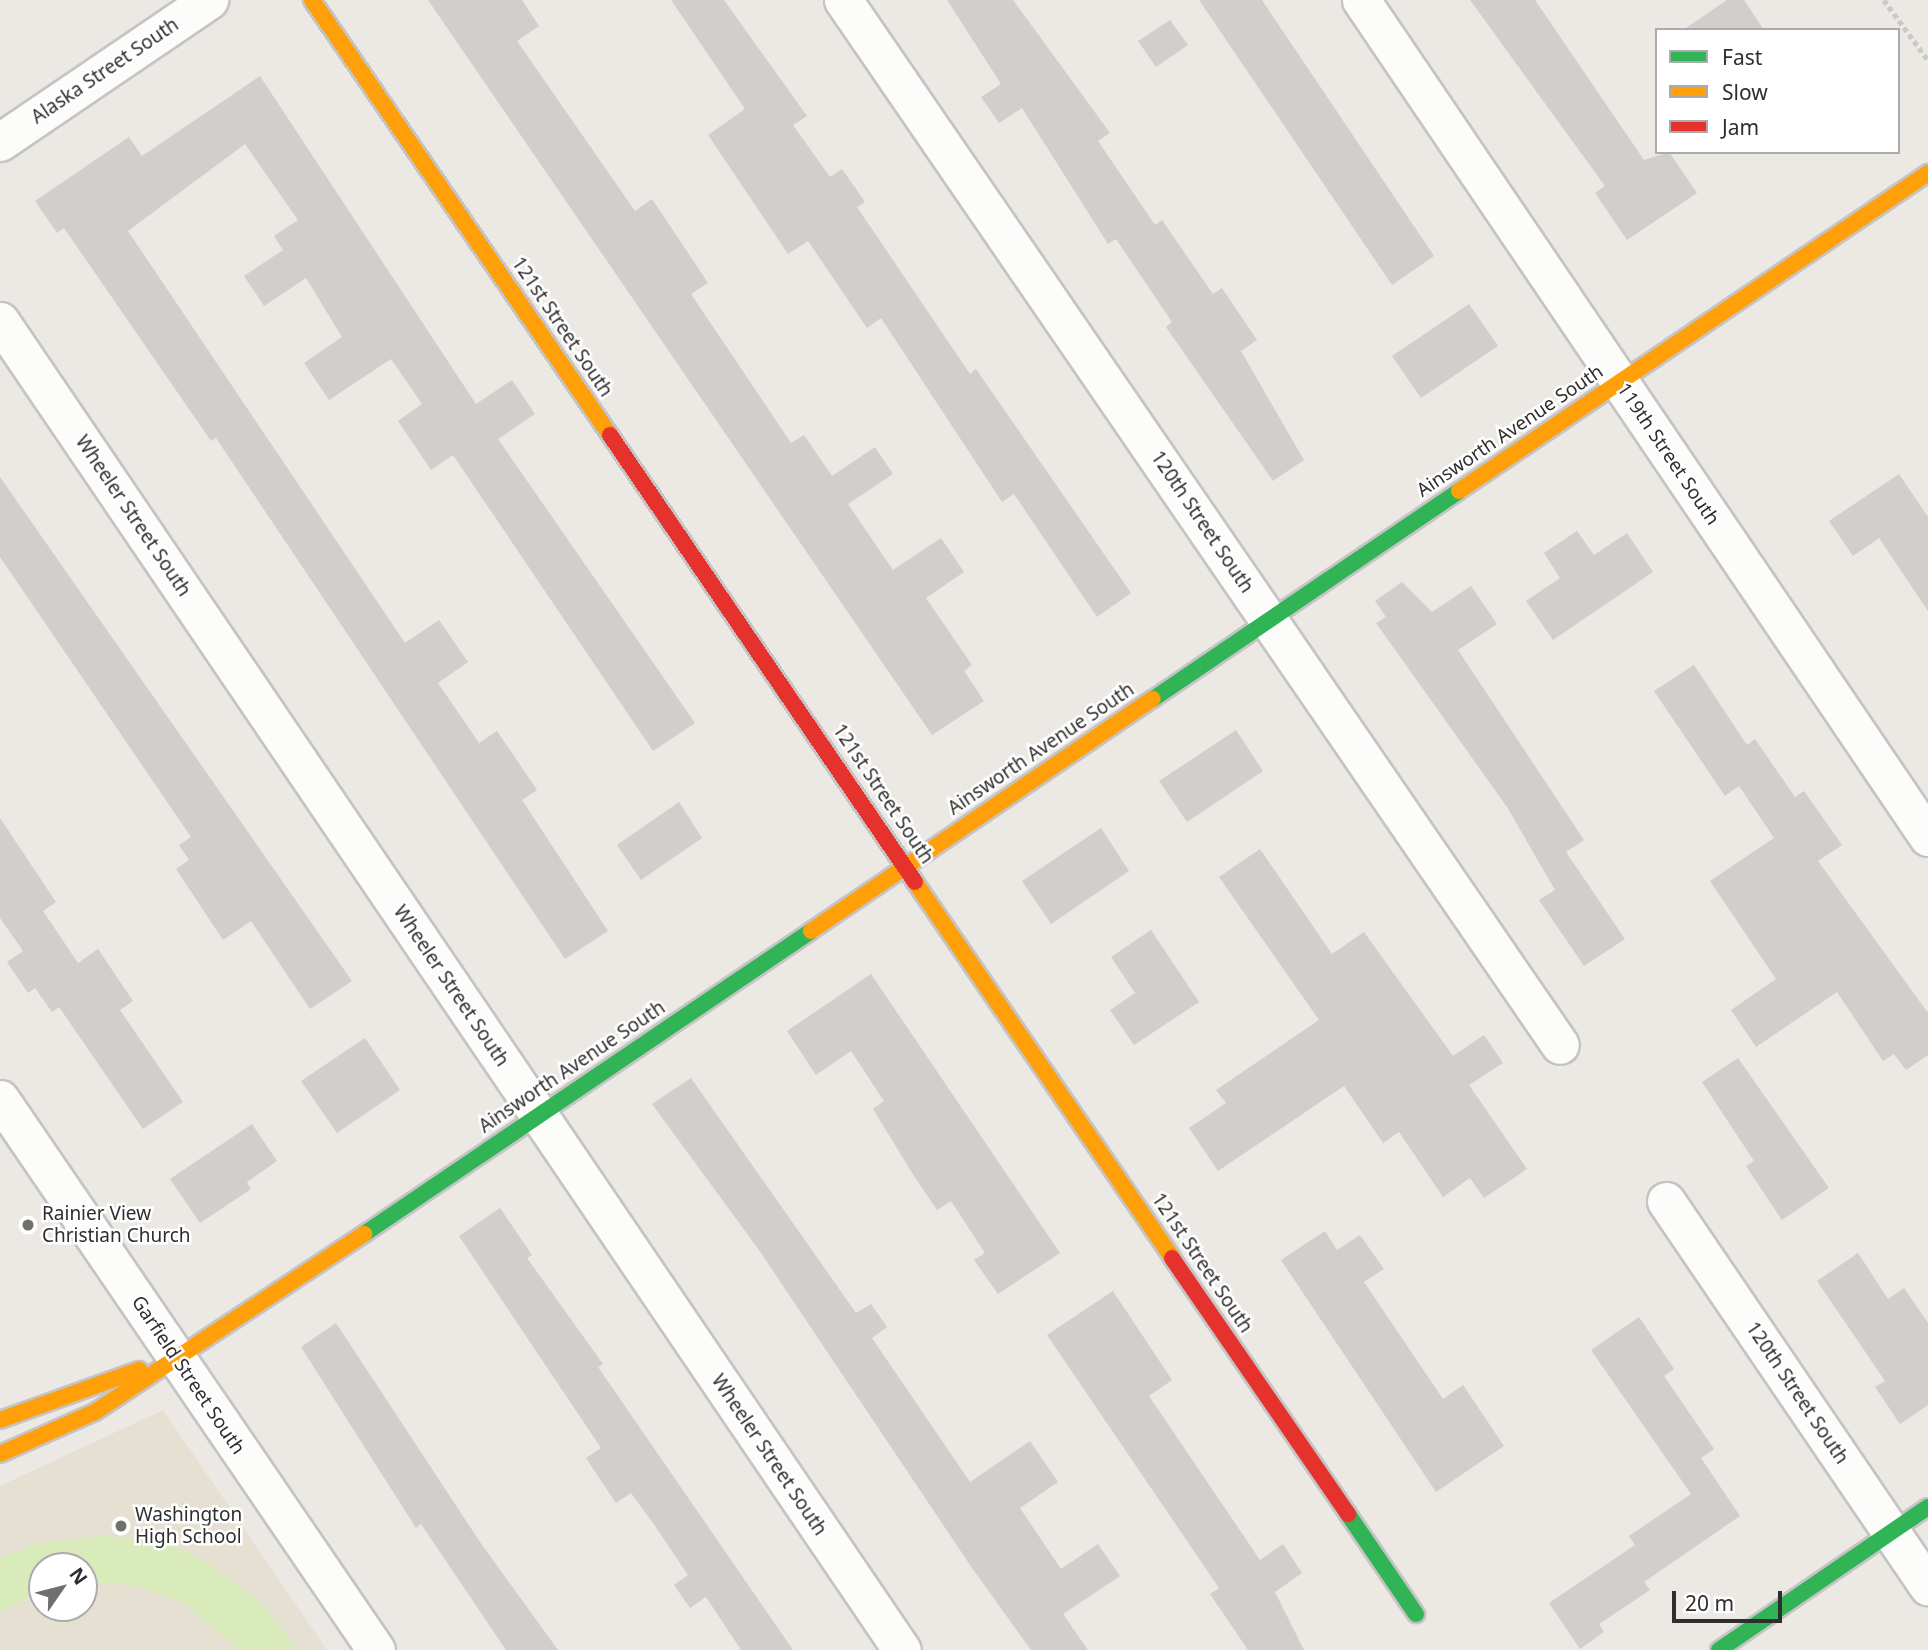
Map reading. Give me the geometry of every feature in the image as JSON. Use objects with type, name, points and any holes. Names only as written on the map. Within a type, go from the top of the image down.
[{"type":"street","name":"Alaska Street South","points":[[0,142],[209,0]]},
{"type":"street","name":"121st Street South","points":[[312,0],[1416,1614]]},
{"type":"street","name":"120th Street South","points":[[843,0],[1560,1045]]},
{"type":"street","name":"119th Street South","points":[[1361,0],[1928,838]]},
{"type":"street","name":"Ainsworth Avenue South","points":[[0,1454],[95,1412],[178,1360],[1928,173]]},
{"type":"street","name":"Wheeler Street South","points":[[0,321],[902,1650]]},
{"type":"street","name":"Garfield Street South","points":[[0,1099],[376,1650]]},
{"type":"street","name":"120th Street South","points":[[1666,1201],[1928,1586]]},
{"type":"street","name":"Ainsworth Avenue South","points":[[0,1420],[101,1380],[178,1360]]},
{"type":"street","points":[[1719,1650],[1928,1507]]},
{"type":"path","points":[[1884,0],[1928,60]]},
{"type":"shaded area","name":"Washington High School","points":[[163,1410],[327,1650],[0,1650],[0,1486]]},
{"type":"green space","points":[[106,1535],[175,1547],[208,1562],[263,1605],[297,1650],[239,1650],[185,1604],[133,1585],[98,1584],[98,1552],[28,1552],[28,1599],[0,1612],[0,1558],[36,1544]]},
{"type":"building","points":[[428,0],[522,0],[539,26],[517,41],[635,211],[652,199],[708,283],[691,294],[791,443],[804,435],[832,476],[875,447],[893,474],[848,504],[893,570],[941,538],[964,572],[926,598],[972,665],[964,671],[984,701],[932,735]]},
{"type":"building","points":[[671,0],[724,0],[807,116],[793,125],[830,177],[842,169],[865,202],[857,207],[970,374],[976,369],[1131,593],[1097,617],[1014,494],[1002,502],[881,318],[867,328],[808,241],[788,254],[708,135],[745,109]]},
{"type":"building","points":[[947,0],[1013,0],[1110,133],[1098,141],[1155,225],[1162,220],[1213,294],[1222,288],[1257,340],[1241,351],[1304,460],[1273,481],[1166,327],[1172,322],[1116,239],[1108,244],[1022,108],[999,123],[981,97],[1001,84]]},
{"type":"building","points":[[1199,0],[1262,0],[1434,256],[1392,285]]},
{"type":"building","points":[[1470,0],[1535,0],[1644,160],[1670,154],[1697,193],[1627,240],[1595,193],[1605,186]]},
{"type":"building","points":[[1727,0],[1744,0],[1763,28],[1686,28]]},
{"type":"building","points":[[1170,20],[1188,45],[1156,67],[1138,41]]},
{"type":"building","points":[[260,76],[476,404],[512,380],[535,414],[498,439],[695,723],[653,751],[453,455],[431,470],[398,421],[422,404],[391,359],[329,400],[304,363],[342,337],[306,278],[264,306],[244,276],[283,250],[274,236],[298,220],[245,144],[128,231],[405,643],[439,620],[468,662],[438,683],[479,743],[497,731],[537,790],[522,800],[608,931],[565,959],[216,438],[211,441],[64,228],[57,233],[35,201],[129,137],[142,156]]},
{"type":"building","points":[[1469,304],[1498,346],[1421,398],[1392,356]]},
{"type":"building","points":[[1899,474],[1928,517],[1928,611],[1879,538],[1853,556],[1829,521]]},
{"type":"building","points":[[0,477],[352,981],[310,1009],[251,921],[223,940],[176,869],[189,860],[179,845],[191,837],[0,557]]},
{"type":"building","points":[[1577,531],[1594,555],[1627,533],[1653,572],[1553,640],[1526,601],[1560,578],[1544,553]]},
{"type":"building","points":[[1402,582],[1432,612],[1471,586],[1497,624],[1458,650],[1584,840],[1566,852],[1625,939],[1584,966],[1539,900],[1555,890],[1507,807],[1376,623],[1386,617],[1375,601]]},
{"type":"building","points":[[1694,665],[1747,745],[1755,739],[1795,797],[1804,791],[1842,845],[1818,861],[1928,1013],[1928,1055],[1906,1070],[1894,1054],[1883,1061],[1837,992],[1756,1047],[1731,1010],[1776,979],[1710,881],[1774,838],[1739,786],[1725,796],[1654,691]]},
{"type":"building","points":[[1236,730],[1263,771],[1187,822],[1159,781]]},
{"type":"building","points":[[679,802],[702,838],[641,880],[617,845]]},
{"type":"building","points":[[0,818],[56,902],[43,911],[78,963],[98,949],[133,1001],[120,1010],[183,1102],[143,1129],[59,1007],[52,1012],[35,988],[28,993],[7,962],[23,951],[0,918]]},
{"type":"building","points":[[1101,828],[1129,871],[1051,924],[1022,881]]},
{"type":"building","points":[[1260,849],[1332,954],[1364,932],[1453,1056],[1484,1035],[1503,1063],[1469,1085],[1527,1169],[1484,1198],[1470,1178],[1443,1197],[1399,1132],[1383,1143],[1344,1086],[1218,1171],[1189,1128],[1226,1103],[1216,1090],[1319,1020],[1219,877]]},
{"type":"building","points":[[1151,930],[1199,1002],[1134,1045],[1110,1010],[1135,993],[1111,957]]},
{"type":"building","points":[[871,974],[1060,1253],[998,1294],[974,1260],[985,1253],[951,1201],[937,1210],[873,1109],[884,1101],[851,1051],[816,1075],[787,1031]]},
{"type":"building","points":[[365,1038],[400,1090],[337,1133],[301,1081]]},
{"type":"building","points":[[1738,1058],[1829,1188],[1782,1220],[1746,1166],[1754,1161],[1702,1082]]},
{"type":"building","points":[[691,1078],[856,1313],[871,1304],[887,1327],[872,1338],[970,1482],[1030,1441],[1058,1482],[1020,1508],[1061,1569],[1098,1544],[1120,1576],[1063,1614],[1088,1650],[1031,1650],[972,1568],[759,1250],[652,1104]]},
{"type":"building","points":[[252,1124],[277,1161],[247,1182],[251,1189],[200,1223],[170,1179]]},
{"type":"building","points":[[500,1208],[532,1255],[527,1258],[603,1364],[598,1367],[793,1650],[741,1650],[706,1597],[690,1608],[674,1585],[688,1575],[653,1523],[631,1493],[616,1503],[586,1458],[601,1448],[459,1236]]},
{"type":"building","points":[[1325,1231],[1337,1250],[1360,1235],[1384,1269],[1364,1282],[1443,1399],[1463,1385],[1504,1446],[1436,1492],[1281,1260]]},
{"type":"building","points":[[1858,1253],[1888,1299],[1904,1288],[1928,1323],[1928,1405],[1900,1424],[1875,1387],[1885,1381],[1817,1281]]},
{"type":"building","points":[[1113,1291],[1172,1380],[1149,1396],[1260,1560],[1283,1544],[1302,1573],[1275,1592],[1304,1650],[1248,1650],[1210,1594],[1219,1588],[1047,1335]]},
{"type":"building","points":[[1639,1317],[1674,1369],[1664,1376],[1714,1449],[1701,1458],[1740,1516],[1644,1582],[1650,1590],[1599,1624],[1604,1632],[1580,1649],[1549,1603],[1635,1545],[1629,1536],[1691,1494],[1591,1350]]},
{"type":"building","points":[[336,1323],[480,1542],[558,1650],[506,1650],[421,1524],[416,1528],[301,1347]]},
{"type":"traffic: fast","points":[[1153,699],[1459,491]]},
{"type":"traffic: fast","points":[[364,1234],[811,931]]},
{"type":"traffic: fast","points":[[1719,1650],[1928,1507]]},
{"type":"traffic: fast","points":[[1348,1514],[1416,1614]]},
{"type":"traffic: slow","points":[[312,0],[610,435]]},
{"type":"traffic: slow","points":[[1459,491],[1928,173]]},
{"type":"traffic: slow","points":[[811,931],[1153,699]]},
{"type":"traffic: slow","points":[[915,882],[1172,1258]]},
{"type":"traffic: slow","points":[[0,1454],[95,1412],[364,1234]]},
{"type":"traffic: slow","points":[[0,1420],[139,1370]]},
{"type":"traffic: jam","points":[[610,435],[915,882]]},
{"type":"traffic: jam","points":[[1172,1258],[1348,1514]]},
{"type":"place","name":"Rainier View Christian Church","points":[[28,1225]]},
{"type":"place","name":"Washington High School","points":[[121,1526]]}]
